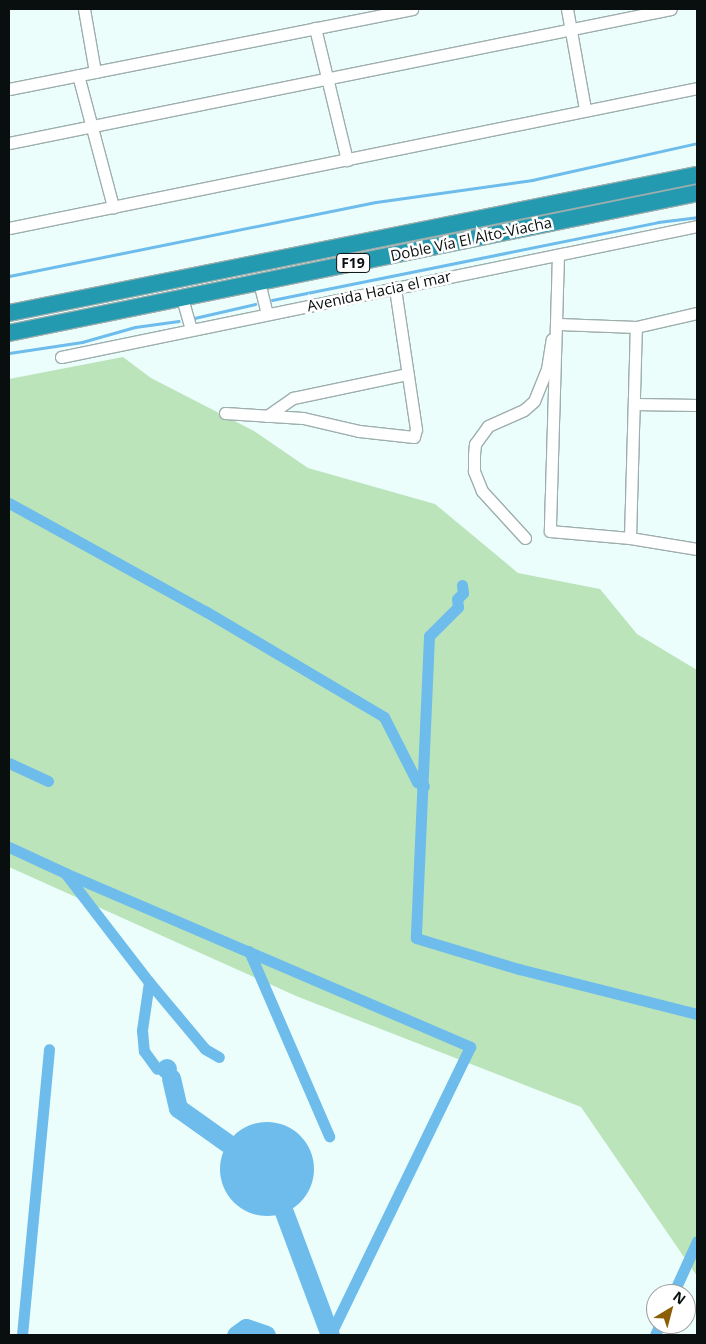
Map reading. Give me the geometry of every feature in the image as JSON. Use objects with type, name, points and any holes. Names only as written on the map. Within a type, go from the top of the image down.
[{"type":"highway","name":"Doble Vía El Alto-Viacha","points":[[9,313],[697,175]]},
{"type":"highway","name":"Doble Vía El Alto-Viacha","points":[[9,333],[697,193]]},
{"type":"street","points":[[84,9],[96,72]]},
{"type":"street","points":[[9,89],[412,9]]},
{"type":"street","points":[[567,9],[586,110]]},
{"type":"street","points":[[9,144],[671,9]]},
{"type":"street","points":[[315,28],[347,160]]},
{"type":"street","points":[[78,75],[113,207]]},
{"type":"street","points":[[9,228],[697,88]]},
{"type":"street","name":"Avenida Hacia el mar","points":[[61,357],[697,226]]},
{"type":"street","points":[[558,255],[559,327],[550,531],[630,538],[697,549]]},
{"type":"street","points":[[259,282],[267,314]]},
{"type":"street","points":[[225,413],[303,418],[359,431],[414,437],[416,429],[395,288]]},
{"type":"street","points":[[182,298],[191,330]]},
{"type":"street","points":[[525,538],[482,491],[474,471],[475,444],[488,426],[524,410],[534,401],[547,369],[552,333],[559,327],[636,327],[697,313]]},
{"type":"street","points":[[630,538],[636,327]]},
{"type":"street","points":[[267,416],[293,398],[408,374]]},
{"type":"street","points":[[635,404],[697,405]]},
{"type":"green space","points":[[123,357],[151,378],[254,431],[308,468],[435,504],[518,573],[600,589],[637,634],[697,670],[697,1276],[581,1107],[296,996],[9,867],[9,379]]},
{"type":"water","points":[[167,1059],[174,1062],[177,1069],[174,1076],[167,1079],[160,1076],[157,1069],[160,1062]]},
{"type":"water","points":[[267,1122],[285,1126],[300,1136],[310,1151],[314,1169],[310,1187],[300,1202],[285,1212],[267,1216],[249,1212],[234,1202],[224,1187],[220,1169],[224,1151],[234,1136],[249,1126]]},
{"type":"waterway","points":[[9,276],[376,202],[532,180],[697,143]]},
{"type":"waterway","points":[[272,300],[658,222],[697,217]]},
{"type":"waterway","points":[[190,319],[255,304]]},
{"type":"waterway","points":[[9,353],[82,342],[135,327],[179,321]]},
{"type":"waterway","points":[[9,503],[205,611],[384,717],[417,782],[424,786]]},
{"type":"waterway","points":[[462,585],[463,593],[457,599],[458,607],[429,636],[416,938],[519,969],[697,1014]]},
{"type":"waterway","points":[[9,763],[48,781]]},
{"type":"waterway","points":[[9,847],[65,873],[149,982],[142,1030],[144,1051],[157,1069]]},
{"type":"waterway","points":[[65,873],[470,1047],[330,1335]]},
{"type":"waterway","points":[[249,951],[329,1136]]},
{"type":"waterway","points":[[149,982],[205,1049],[219,1057]]},
{"type":"waterway","points":[[22,1335],[49,1049]]},
{"type":"waterway","points":[[171,1078],[178,1108],[227,1143]]},
{"type":"waterway","points":[[284,1212],[330,1335]]},
{"type":"waterway","points":[[678,1284],[697,1241]]},
{"type":"waterway","points":[[236,1335],[246,1328],[266,1335]]}]
